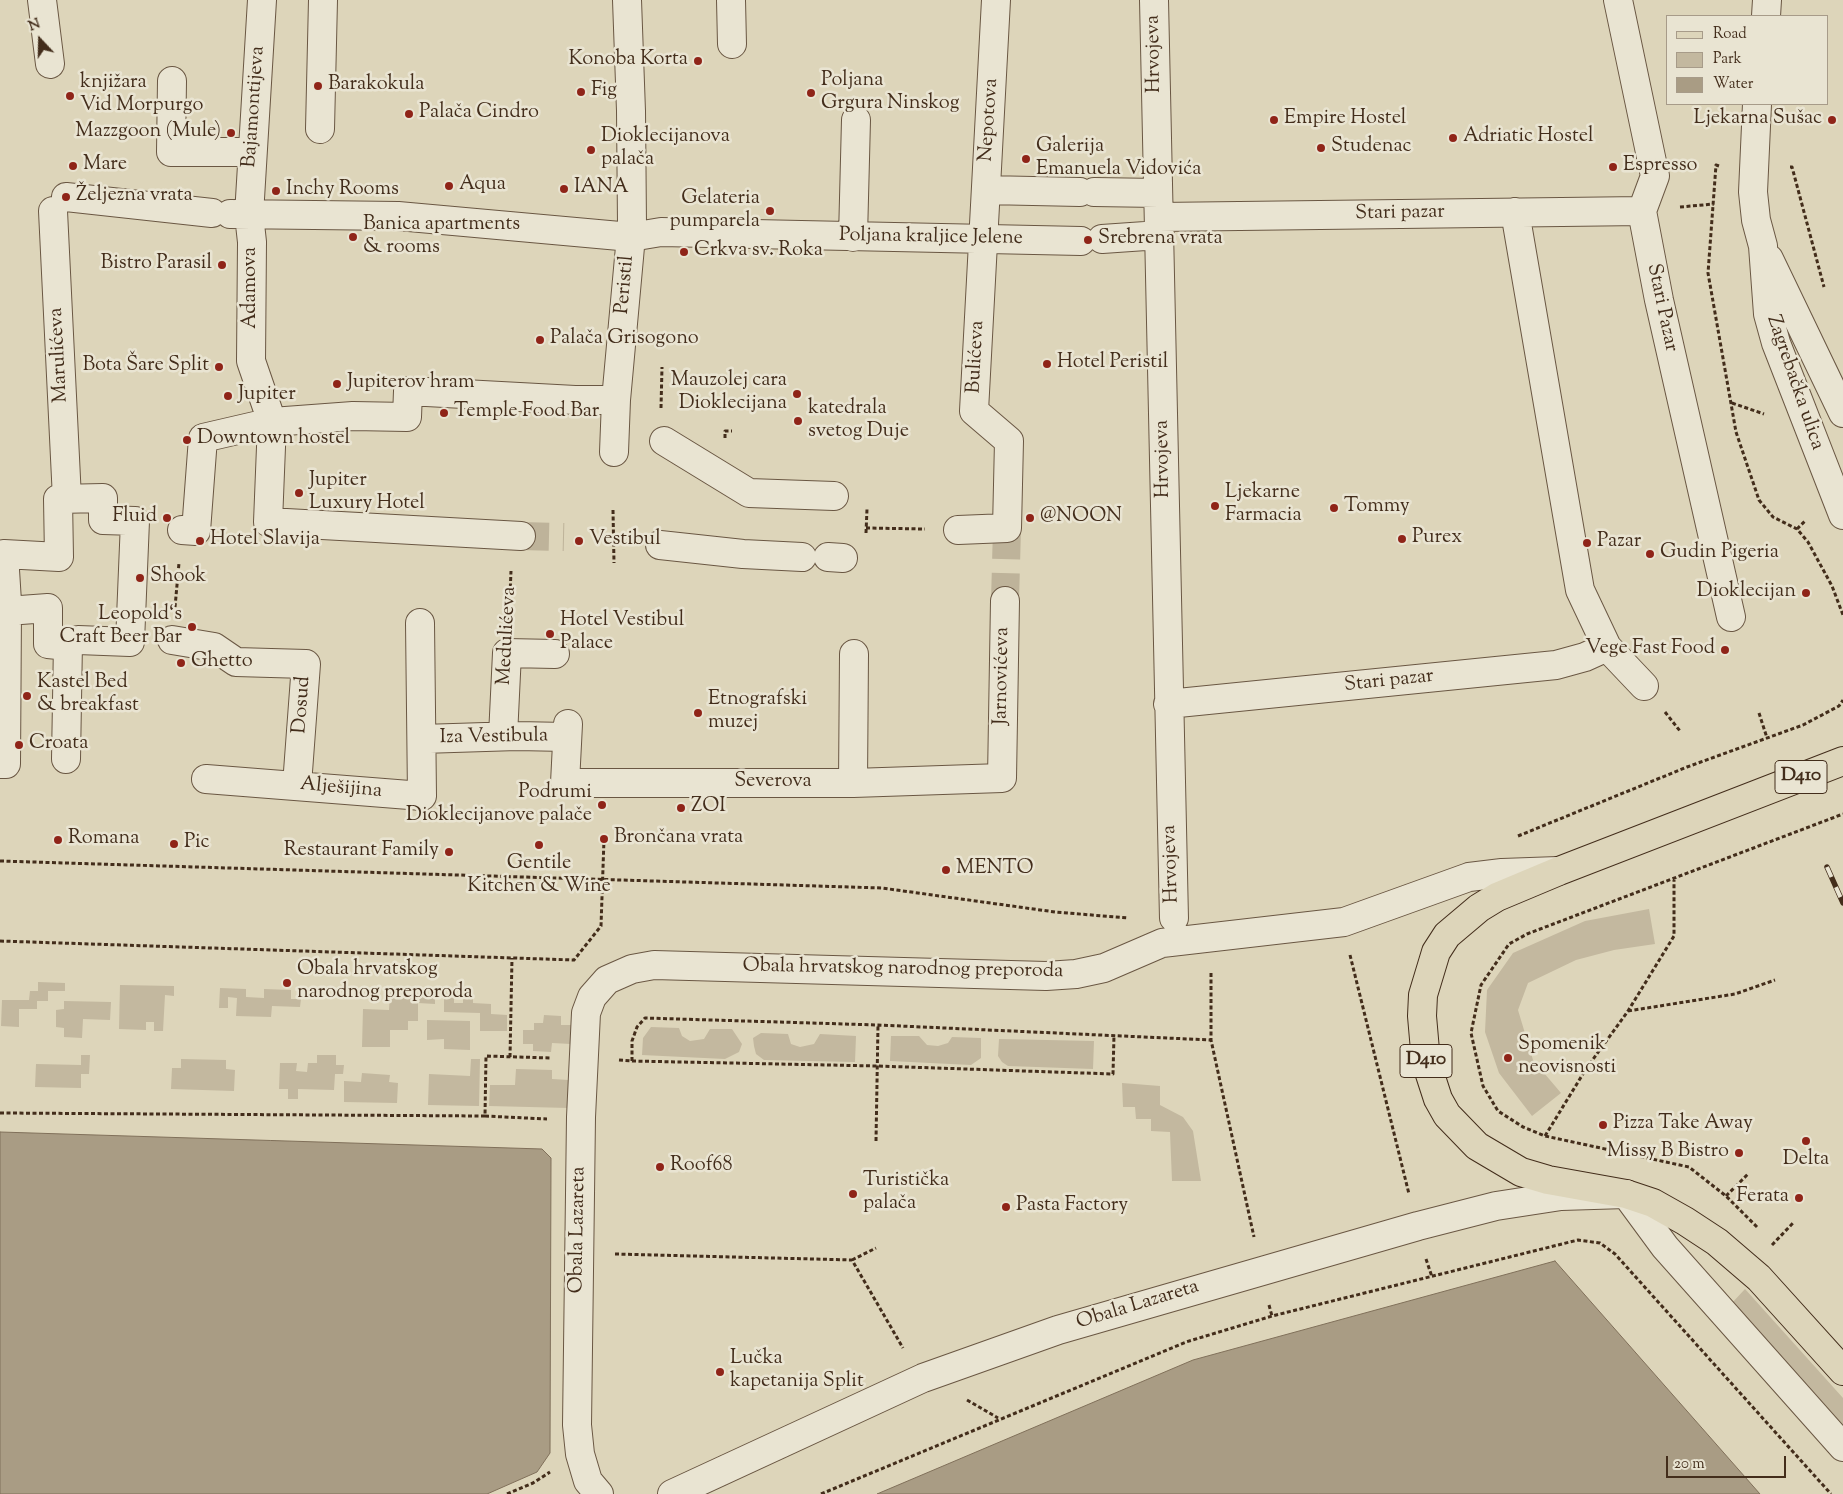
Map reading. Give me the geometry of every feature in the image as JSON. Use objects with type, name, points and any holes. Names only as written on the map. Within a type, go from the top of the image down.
[{"type":"main road","name":"Obala hrvatskog narodnog preporoda","points":[[1559,871],[1843,761]]},
{"type":"main road","name":"D410","points":[[1559,871],[1485,904],[1462,920],[1436,952],[1424,995],[1422,1041],[1426,1062],[1438,1099],[1447,1115],[1477,1146],[1497,1160],[1521,1172],[1548,1180],[1626,1194],[1652,1203],[1685,1221],[1717,1242],[1759,1278],[1843,1371]]},
{"type":"street","points":[[42,0],[50,64]]},
{"type":"street","name":"Bajamontijeva","points":[[230,214],[251,152],[262,0]]},
{"type":"street","points":[[320,129],[324,0]]},
{"type":"street","points":[[626,0],[631,111],[631,231]]},
{"type":"street","points":[[731,0],[732,44]]},
{"type":"street","name":"Nepotova","points":[[982,240],[996,0]]},
{"type":"street","name":"Hrvojeva","points":[[1154,0],[1174,918]]},
{"type":"street","points":[[1618,0],[1655,176],[1642,211]]},
{"type":"street","points":[[1766,15],[1767,0]]},
{"type":"street","points":[[172,80],[171,152],[251,152]]},
{"type":"street","name":"Zagrebačka ulica","points":[[1757,105],[1753,192],[1756,220],[1763,246],[1843,413]]},
{"type":"street","points":[[853,237],[856,120]]},
{"type":"street","points":[[986,190],[1087,192],[1159,215]]},
{"type":"street","name":"Peristil","points":[[60,204],[230,214],[398,216],[581,232],[661,232]]},
{"type":"street","name":"Marulićeva","points":[[60,204],[67,499]]},
{"type":"street","name":"Stari pazar","points":[[1159,215],[1642,211]]},
{"type":"street","name":"Stari Pazar","points":[[1642,211],[1658,300],[1731,617]]},
{"type":"street","points":[[1515,212],[1580,590],[1607,647],[1644,686]]},
{"type":"street","name":"Adamova","points":[[230,214],[252,242],[251,361],[272,422]]},
{"type":"street","name":"Poljana kraljice Jelene","points":[[661,232],[982,240],[1091,240],[1159,215]]},
{"type":"street","name":"Peristil","points":[[614,452],[616,400],[631,231]]},
{"type":"street","name":"Bulićeva","points":[[958,530],[1007,528],[1009,441],[974,411],[982,240]]},
{"type":"street","name":"Zagrebačka ulica","points":[[1763,246],[1768,314],[1776,343],[1843,514]]},
{"type":"street","points":[[182,530],[196,531],[203,438],[272,422],[353,416],[408,417],[408,392],[575,400],[616,400]]},
{"type":"street","points":[[272,422],[268,522],[517,535]]},
{"type":"street","points":[[664,441],[749,494],[834,496]]},
{"type":"street","points":[[0,764],[6,764],[4,605],[4,554],[59,557],[58,499],[103,498],[103,520],[135,521],[130,642],[78,640],[58,645],[48,644],[48,608],[4,605]]},
{"type":"street","points":[[660,545],[743,554],[824,557]]},
{"type":"street","name":"Jarnovićeva","points":[[1002,752],[1005,601]]},
{"type":"street","name":"Alješijina","points":[[206,779],[422,796],[420,623]]},
{"type":"street","name":"Dosud","points":[[172,640],[214,647],[236,662],[306,664],[297,785]]},
{"type":"street","points":[[66,759],[68,642]]},
{"type":"street","name":"Stari pazar","points":[[1168,704],[1556,665],[1584,657],[1607,647]]},
{"type":"street","points":[[507,653],[555,654]]},
{"type":"street","name":"Medulićeva","points":[[503,736],[507,653]]},
{"type":"street","points":[[854,654],[854,782]]},
{"type":"street","name":"Iza Vestibula","points":[[422,739],[503,736],[567,730]]},
{"type":"street","name":"Severova","points":[[567,730],[565,783],[854,782],[1002,778],[1002,752]]},
{"type":"street","name":"Obala hrvatskog narodnog preporoda","points":[[618,975],[632,969],[654,965],[1046,976],[1076,974],[1104,968],[1141,950],[1174,940],[1316,927],[1344,922],[1469,878],[1502,873],[1559,871]]},
{"type":"street","name":"Obala Lazareta","points":[[598,1494],[588,1481],[580,1454],[577,1425],[580,1117],[586,1013],[597,989],[618,975]]},
{"type":"street","points":[[1626,1194],[1665,1247],[1843,1447]]},
{"type":"street","name":"Obala Lazareta","points":[[672,1494],[924,1378],[1058,1330],[1270,1268],[1496,1206],[1561,1196],[1626,1194]]},
{"type":"path","points":[[1724,166],[1716,165],[1708,274],[1736,432],[1759,500],[1773,517],[1797,529],[1808,542],[1832,586],[1843,615]]},
{"type":"path","points":[[1784,167],[1792,167],[1825,292]]},
{"type":"path","points":[[1732,403],[1764,414]]},
{"type":"path","points":[[725,437],[725,431],[732,431]]},
{"type":"path","points":[[613,510],[614,562]]},
{"type":"path","points":[[1797,529],[1806,520]]},
{"type":"path","points":[[866,528],[958,530]]},
{"type":"path","points":[[172,640],[182,530]]},
{"type":"path","name":"Medulićeva","points":[[507,653],[517,535]]},
{"type":"path","points":[[1512,838],[1687,767],[1803,725],[1839,706],[1843,700]]},
{"type":"path","points":[[1759,713],[1767,738]]},
{"type":"path","points":[[1760,1230],[1726,1196],[1689,1167],[1545,1136],[1523,1127],[1498,1111],[1483,1086],[1471,1034],[1481,985],[1509,944],[1528,934],[1674,880],[1843,814]]},
{"type":"path","points":[[0,941],[574,960],[602,926],[604,839]]},
{"type":"path","points":[[0,861],[882,888],[1054,912],[1151,920],[1174,918]]},
{"type":"path","points":[[1545,1136],[1586,1069],[1628,1011],[1674,936],[1674,880]]},
{"type":"path","points":[[1350,952],[1411,1202]]},
{"type":"path","points":[[510,1057],[512,958]]},
{"type":"path","points":[[1211,972],[1211,1040],[1254,1239]]},
{"type":"path","points":[[1628,1011],[1735,994],[1775,980]]},
{"type":"path","points":[[632,1061],[632,1041],[637,1027],[645,1018],[878,1025],[1211,1040]]},
{"type":"path","points":[[876,1141],[878,1025]]},
{"type":"path","points":[[618,1060],[1113,1074],[1114,1035]]},
{"type":"path","points":[[0,1113],[485,1116],[486,1056],[554,1058]]},
{"type":"path","points":[[1726,1196],[1748,1174]]},
{"type":"path","points":[[1773,1244],[1793,1222]]},
{"type":"path","points":[[1766,1237],[1780,1250]]},
{"type":"path","points":[[821,1494],[999,1418],[1186,1342],[1272,1316],[1578,1240],[1600,1243],[1615,1254],[1831,1494]]},
{"type":"path","points":[[579,1253],[852,1260],[876,1248]]},
{"type":"path","points":[[852,1260],[905,1350]]},
{"type":"path","points":[[960,1396],[999,1418]]},
{"type":"green space","points":[[1649,909],[1655,944],[1614,950],[1576,960],[1528,983],[1518,1010],[1533,1060],[1561,1093],[1532,1116],[1499,1073],[1485,1032],[1487,990],[1513,953],[1585,921]]},
{"type":"green space","points":[[38,982],[65,983],[65,991],[48,991],[48,1001],[37,1001],[37,1009],[19,1009],[19,1027],[1,1026],[2,1000],[29,1000],[30,991],[38,991]]},
{"type":"green space","points":[[120,985],[174,986],[174,996],[165,995],[163,1031],[154,1031],[154,1022],[146,1022],[146,1030],[119,1029]]},
{"type":"green space","points":[[220,988],[246,989],[246,997],[264,998],[264,989],[291,990],[291,999],[301,999],[300,1007],[272,1006],[271,1017],[236,1016],[237,998],[228,997],[228,1008],[219,1008]]},
{"type":"green space","points":[[390,992],[435,994],[435,1004],[418,1003],[418,1021],[408,1021],[408,1030],[390,1030],[390,1047],[362,1047],[363,1009],[389,1010]]},
{"type":"green space","points":[[444,993],[454,994],[454,1003],[463,1003],[463,994],[473,995],[473,1003],[491,1004],[491,1014],[507,1015],[507,1031],[480,1031],[480,1013],[444,1012]]},
{"type":"green space","points":[[64,1001],[111,1002],[110,1020],[83,1019],[82,1038],[64,1037],[64,1028],[56,1027],[56,1010],[64,1009]]},
{"type":"green space","points":[[544,1015],[561,1016],[561,1025],[571,1025],[571,1044],[552,1043],[551,1052],[533,1051],[533,1044],[523,1044],[523,1030],[534,1030],[534,1023],[543,1023]]},
{"type":"green space","points":[[427,1020],[470,1021],[470,1050],[444,1049],[444,1039],[427,1040]]},
{"type":"green space","points":[[651,1027],[679,1028],[682,1036],[690,1041],[704,1039],[710,1029],[732,1029],[742,1044],[739,1052],[725,1059],[642,1055],[643,1038]]},
{"type":"green space","points":[[761,1033],[788,1034],[791,1044],[800,1047],[814,1044],[820,1034],[856,1036],[855,1062],[764,1060],[756,1054],[753,1038]]},
{"type":"green space","points":[[891,1036],[919,1036],[927,1045],[938,1046],[948,1043],[952,1037],[981,1038],[981,1058],[971,1065],[890,1061]]},
{"type":"green space","points":[[999,1039],[1094,1041],[1093,1069],[1008,1066],[998,1056]]},
{"type":"green space","points":[[81,1055],[90,1055],[89,1074],[81,1074],[81,1088],[35,1087],[36,1064],[81,1065]]},
{"type":"green space","points":[[317,1055],[336,1055],[336,1065],[344,1065],[343,1074],[335,1074],[334,1090],[298,1089],[298,1099],[288,1099],[288,1089],[279,1089],[280,1063],[297,1063],[296,1071],[307,1072],[308,1063],[317,1063]]},
{"type":"green space","points":[[181,1059],[226,1060],[226,1069],[235,1070],[234,1091],[171,1089],[172,1068],[181,1068]]},
{"type":"green space","points":[[471,1059],[480,1059],[479,1106],[428,1105],[429,1074],[470,1076]]},
{"type":"green space","points":[[516,1069],[552,1070],[552,1079],[569,1080],[569,1108],[489,1106],[490,1085],[515,1085]]},
{"type":"green space","points":[[362,1073],[390,1075],[389,1082],[398,1083],[397,1103],[344,1102],[344,1081],[361,1082]]},
{"type":"green space","points":[[1122,1083],[1160,1086],[1160,1105],[1183,1117],[1193,1131],[1201,1181],[1172,1181],[1170,1132],[1151,1131],[1151,1119],[1136,1119],[1135,1107],[1123,1107]]},
{"type":"green space","points":[[1745,1289],[1843,1398],[1843,1426],[1825,1412],[1731,1304]]},
{"type":"water","points":[[0,1132],[542,1149],[551,1158],[550,1453],[537,1472],[487,1494],[0,1494]]},
{"type":"water","points":[[1555,1261],[1760,1494],[877,1494],[1193,1360]]},
{"type":"tunnel","points":[[1005,601],[1007,528]]},
{"type":"tunnel","points":[[521,536],[564,537]]},
{"type":"railway","points":[[1827,867],[1843,903]]},
{"type":"place","name":"Konoba Korta","points":[[698,61]]},
{"type":"place","name":"Barakokula","points":[[318,86]]},
{"type":"place","name":"Fig","points":[[581,92]]},
{"type":"place","name":"Poljana Grgura Ninskog","points":[[811,93]]},
{"type":"place","name":"knjižara Vid Morpurgo","points":[[70,96]]},
{"type":"place","name":"Palača Cindro","points":[[409,114]]},
{"type":"place","name":"Empire Hostel","points":[[1274,120]]},
{"type":"place","name":"Ljekarna Sušac","points":[[1832,120]]},
{"type":"place","name":"Mazzgoon (Mule)","points":[[231,133]]},
{"type":"place","name":"Adriatic Hostel","points":[[1453,138]]},
{"type":"place","name":"Studenac","points":[[1321,148]]},
{"type":"place","name":"Dioklecijanova palača","points":[[591,150]]},
{"type":"place","name":"Galerija Emanuela Vidovića","points":[[1026,159]]},
{"type":"place","name":"Mare","points":[[73,166]]},
{"type":"place","name":"Espresso","points":[[1613,167]]},
{"type":"place","name":"Aqua","points":[[449,186]]},
{"type":"place","name":"IANA","points":[[564,189]]},
{"type":"place","name":"Inchy Rooms","points":[[276,191]]},
{"type":"place","name":"Željezna vrata","points":[[66,197]]},
{"type":"place","name":"Gelateria pumparela","points":[[770,211]]},
{"type":"place","name":"Banica apartments & rooms","points":[[353,237]]},
{"type":"place","name":"Srebrena vrata","points":[[1088,240]]},
{"type":"place","name":"Crkva sv. Roka","points":[[684,252]]},
{"type":"place","name":"Bistro Parasil","points":[[222,265]]},
{"type":"place","name":"Palača Grisogono","points":[[540,340]]},
{"type":"place","name":"Hotel Peristil","points":[[1047,364]]},
{"type":"place","name":"Bota Šare Split","points":[[219,367]]},
{"type":"place","name":"Jupiterov hram","points":[[337,384]]},
{"type":"place","name":"Mauzolej cara Dioklecijana","points":[[797,394]]},
{"type":"place","name":"Jupiter","points":[[228,396]]},
{"type":"place","name":"Temple Food Bar","points":[[444,413]]},
{"type":"place","name":"katedrala svetog Duje","points":[[798,421]]},
{"type":"place","name":"Downtown hostel","points":[[187,440]]},
{"type":"place","name":"Jupiter Luxury Hotel","points":[[299,493]]},
{"type":"place","name":"Ljekarne Farmacia","points":[[1215,506]]},
{"type":"place","name":"Tommy","points":[[1334,508]]},
{"type":"place","name":"Fluid","points":[[167,518]]},
{"type":"place","name":"@NOON","points":[[1030,518]]},
{"type":"place","name":"Purex","points":[[1402,539]]},
{"type":"place","name":"Hotel Slavija","points":[[200,541]]},
{"type":"place","name":"Vestibul","points":[[579,541]]},
{"type":"place","name":"Pazar","points":[[1587,543]]},
{"type":"place","name":"Gudin Pigeria","points":[[1650,554]]},
{"type":"place","name":"Shook","points":[[140,578]]},
{"type":"place","name":"Dioklecijan","points":[[1806,593]]},
{"type":"place","name":"Leopold‘s Craft Beer Bar","points":[[192,627]]},
{"type":"place","name":"Hotel Vestibul Palace","points":[[550,634]]},
{"type":"place","name":"Vege Fast Food","points":[[1725,650]]},
{"type":"place","name":"Ghetto","points":[[181,663]]},
{"type":"place","name":"Kastel Bed & breakfast","points":[[27,696]]},
{"type":"place","name":"Etnografski muzej","points":[[698,713]]},
{"type":"place","name":"Croata","points":[[19,745]]},
{"type":"place","name":"Podrumi Dioklecijanove palače","points":[[602,805]]},
{"type":"place","name":"ZOI","points":[[681,808]]},
{"type":"place","name":"Brončana vrata","points":[[604,839]]},
{"type":"place","name":"Romana","points":[[58,840]]},
{"type":"place","name":"Pic","points":[[174,844]]},
{"type":"place","name":"Gentile Kitchen & Wine","points":[[539,845]]},
{"type":"place","name":"Restaurant Family","points":[[449,852]]},
{"type":"place","name":"MENTO","points":[[946,870]]},
{"type":"place","name":"Obala hrvatskog narodnog preporoda","points":[[287,983]]},
{"type":"place","name":"Spomenik neovisnosti","points":[[1508,1058]]},
{"type":"place","name":"Pizza Take Away","points":[[1603,1125]]},
{"type":"place","name":"Delta","points":[[1806,1141]]},
{"type":"place","name":"Missy B Bistro","points":[[1739,1153]]},
{"type":"place","name":"Roof68","points":[[660,1167]]},
{"type":"place","name":"Turistička palača","points":[[853,1194]]},
{"type":"place","name":"Ferata","points":[[1799,1198]]},
{"type":"place","name":"Pasta Factory","points":[[1006,1207]]},
{"type":"place","name":"Lučka kapetanija Split","points":[[720,1372]]}]
